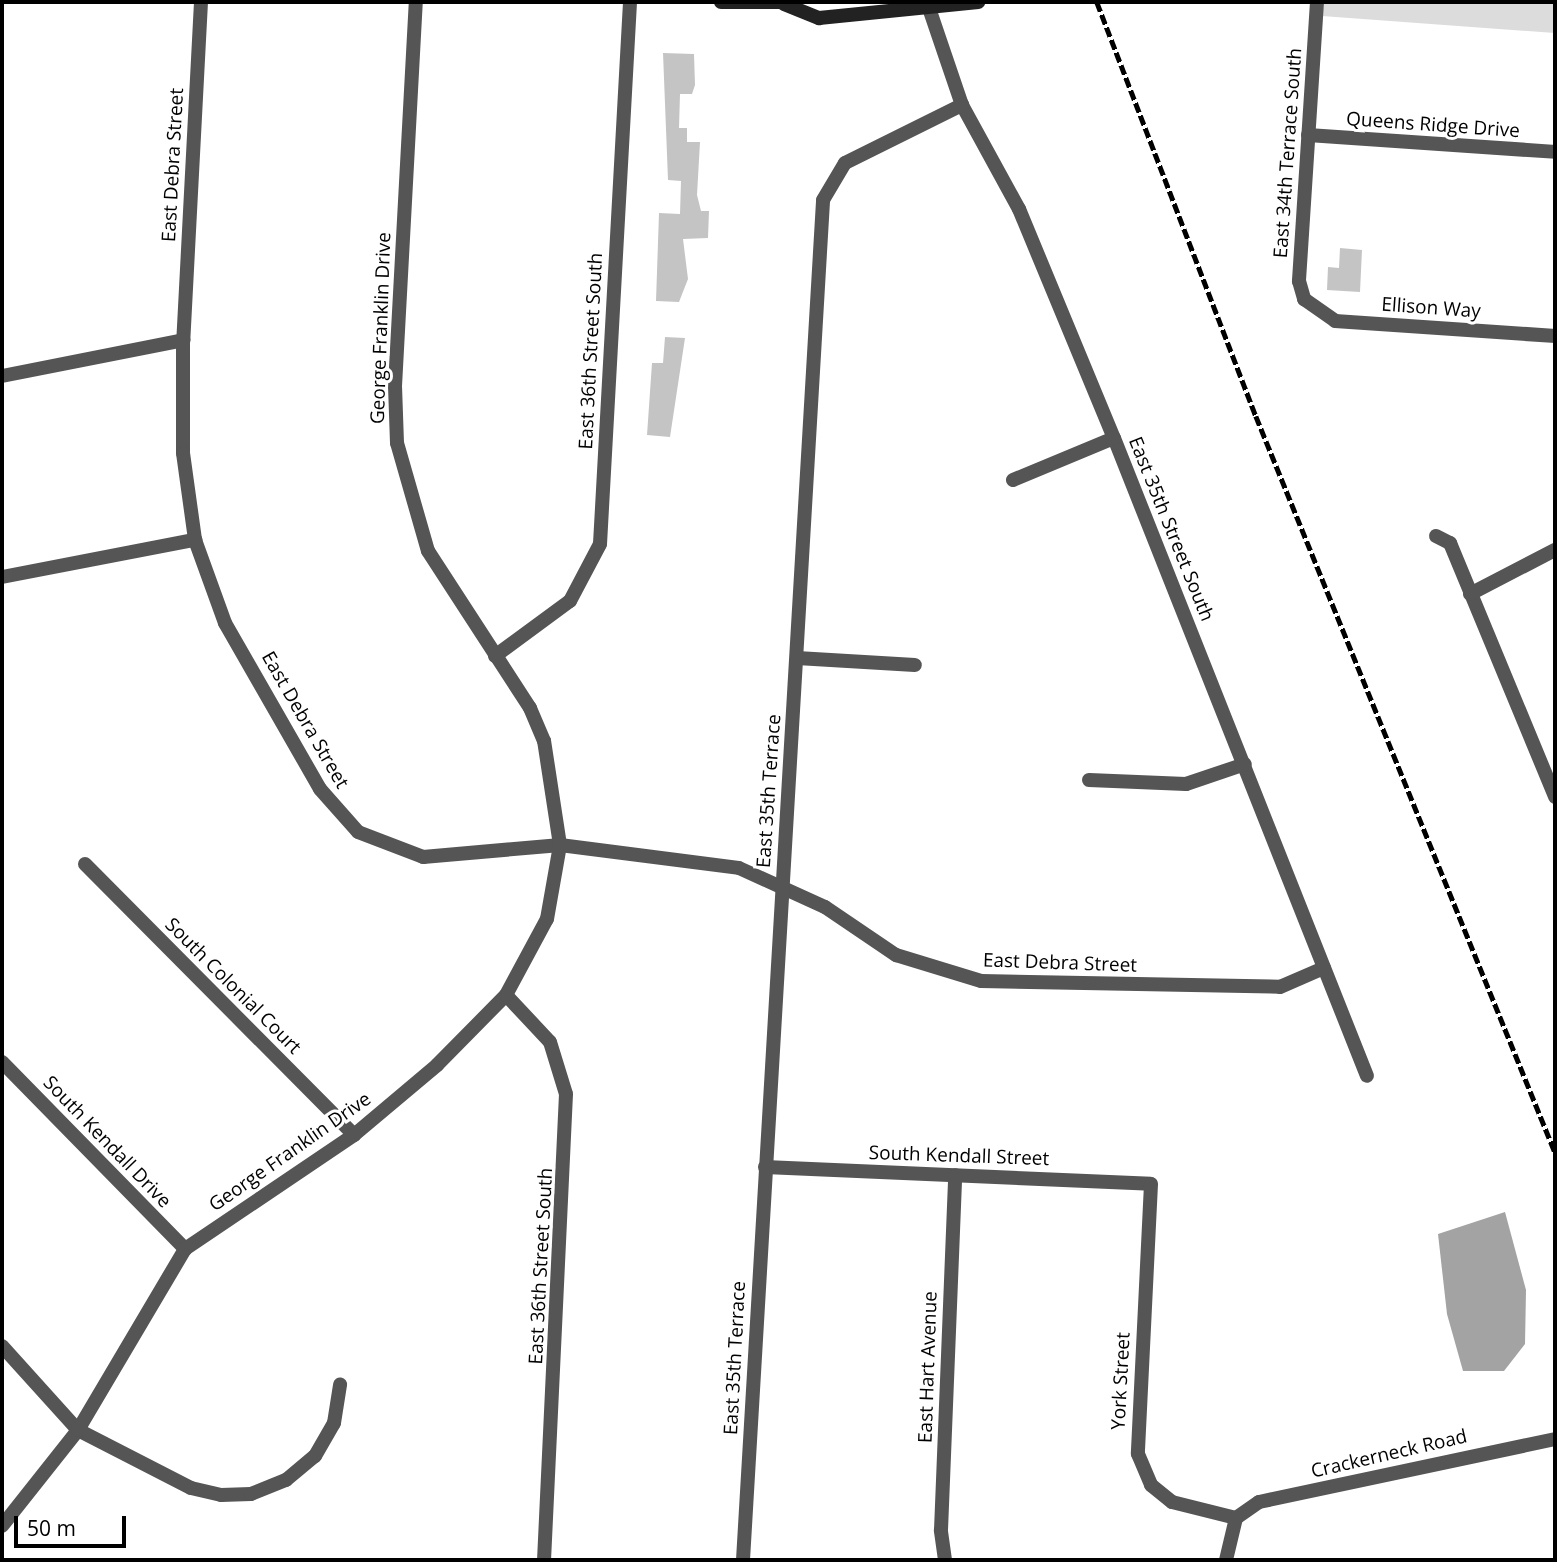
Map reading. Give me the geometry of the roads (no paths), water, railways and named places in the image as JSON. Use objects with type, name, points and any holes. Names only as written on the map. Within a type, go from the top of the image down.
[{"type":"main road","points":[[721,2],[790,3],[820,18],[978,2]]},
{"type":"street","name":"East Debra Street","points":[[201,2],[183,340],[183,453],[195,540],[225,623],[320,789],[358,832],[397,851],[441,858],[560,845],[739,868],[782,886],[896,955],[981,981],[1280,986],[1324,968]]},
{"type":"street","name":"George Franklin Drive","points":[[2,1526],[78,1430],[185,1249],[354,1135],[506,995],[547,919],[560,845],[544,741],[495,656],[428,551],[397,443],[416,2]]},
{"type":"street","name":"East 36th Street South","points":[[495,656],[570,601],[600,544],[630,2]]},
{"type":"street","name":"East 34th Terrace South","points":[[1309,305],[1299,281],[1317,2]]},
{"type":"street","name":"East 35th Street South","points":[[929,6],[962,105],[1019,209],[1114,438],[1367,1076]]},
{"type":"street","name":"East 35th Terrace","points":[[743,1560],[822,200],[845,163],[962,105]]},
{"type":"street","name":"Queens Ridge Drive","points":[[1308,135],[1555,152]]},
{"type":"street","name":"Ellison Way","points":[[1309,305],[1335,321],[1555,337]]},
{"type":"street","points":[[2,376],[183,340]]},
{"type":"street","points":[[1013,480],[1114,438]]},
{"type":"street","points":[[1436,536],[1450,543],[1555,797]]},
{"type":"street","points":[[2,577],[195,540]]},
{"type":"street","points":[[1470,594],[1555,550]]},
{"type":"street","points":[[797,658],[915,665]]},
{"type":"street","points":[[1089,780],[1186,784],[1245,764]]},
{"type":"street","name":"South Colonial Court","points":[[85,864],[354,1135]]},
{"type":"street","name":"East 36th Street South","points":[[506,995],[551,1042],[566,1094],[544,1560]]},
{"type":"street","name":"South Kendall Drive","points":[[2,1062],[185,1249]]},
{"type":"street","name":"South Kendall Street","points":[[765,1167],[1151,1184]]},
{"type":"street","name":"East Hart Avenue","points":[[946,1560],[941,1530],[955,1175]]},
{"type":"street","name":"York Street","points":[[1151,1184],[1138,1454],[1152,1485],[1172,1502],[1236,1518]]},
{"type":"street","points":[[2,1346],[78,1430],[191,1488],[251,1494],[286,1480],[315,1456],[334,1423],[340,1384]]},
{"type":"street","name":"Crackerneck Road","points":[[1236,1518],[1259,1502],[1555,1439]]},
{"type":"street","points":[[1226,1560],[1236,1518]]},
{"type":"railway","points":[[1097,2],[1256,416],[1555,1152]]}]
